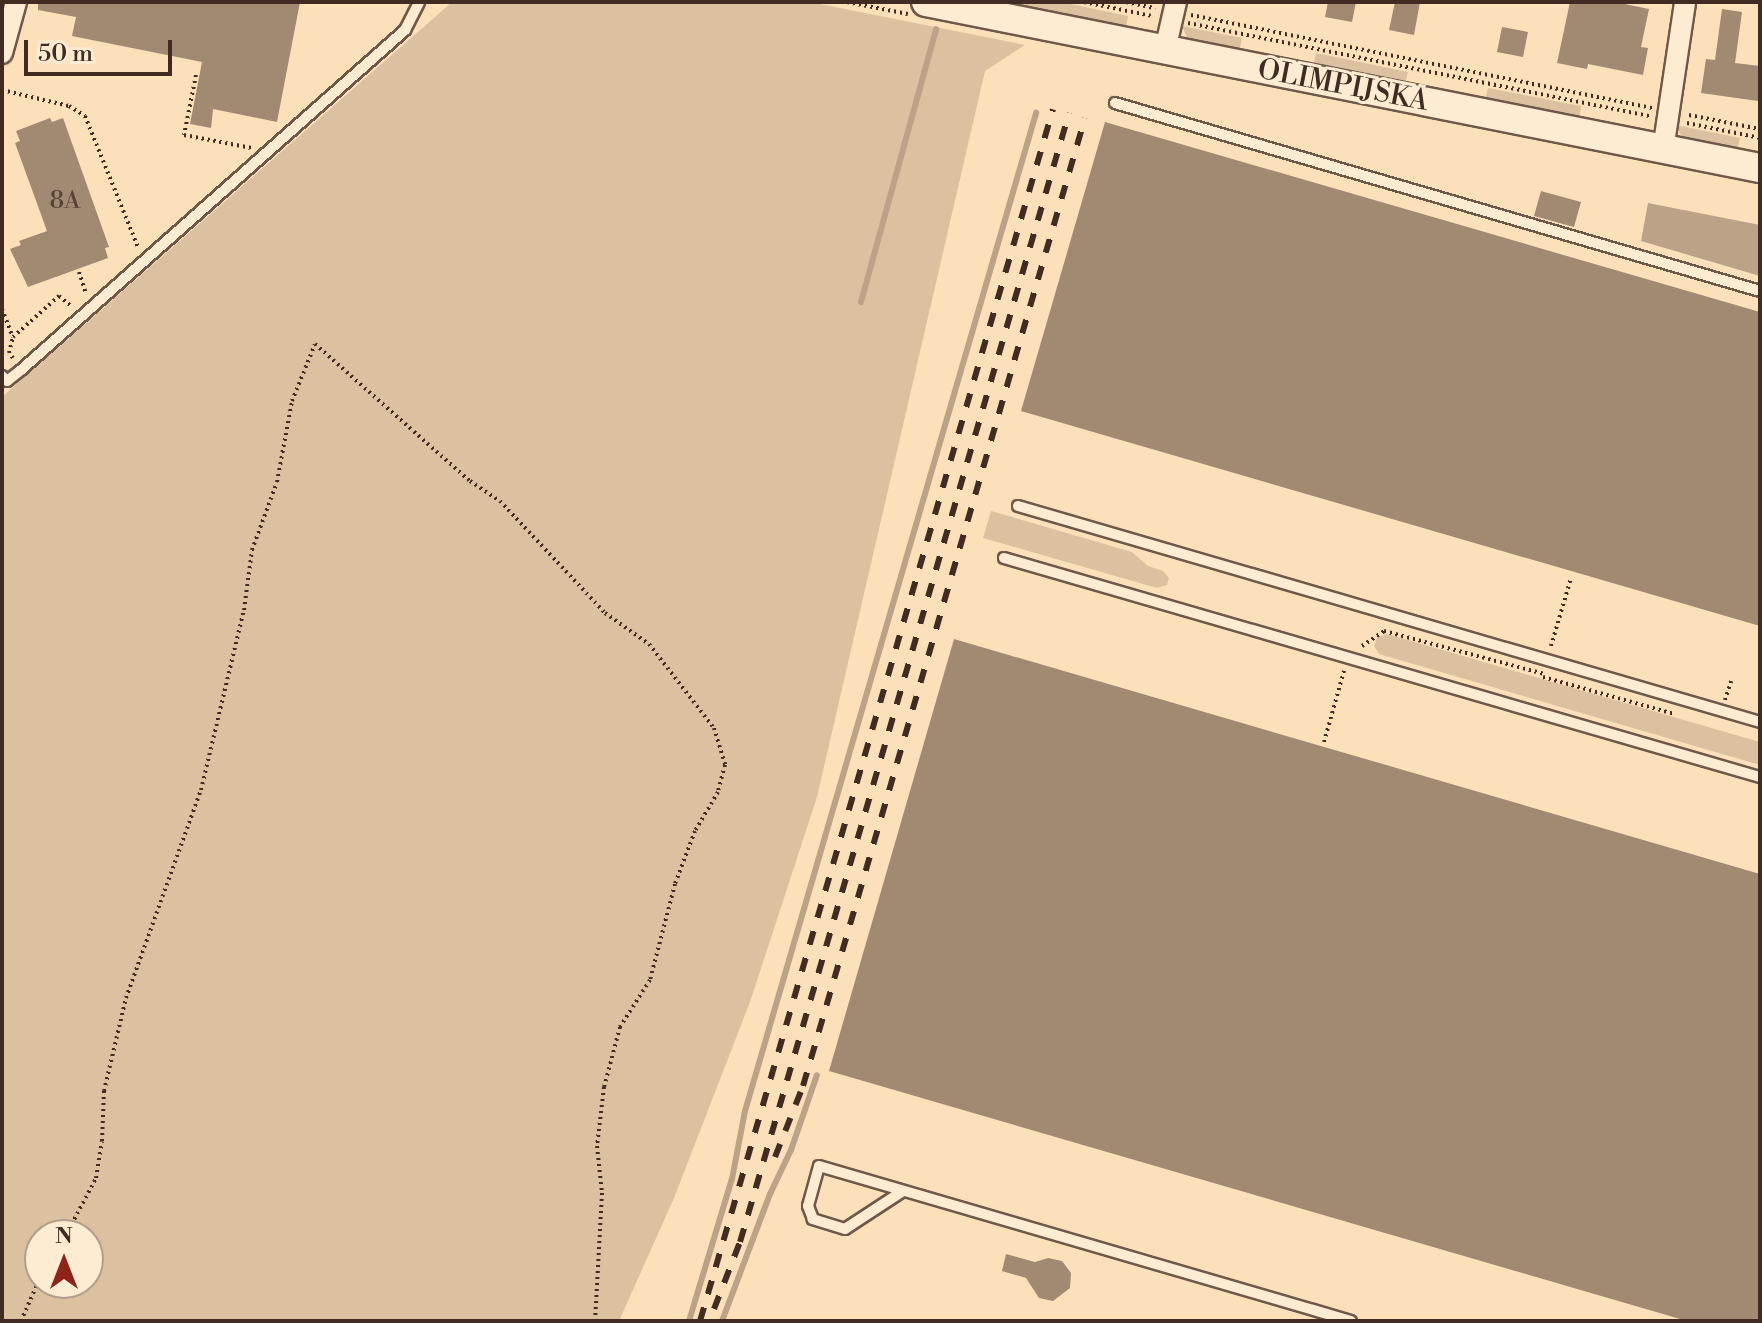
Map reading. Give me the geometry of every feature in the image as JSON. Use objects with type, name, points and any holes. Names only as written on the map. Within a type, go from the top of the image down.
[{"type":"street","points":[[2,53],[16,2]]},
{"type":"street","name":"OLIMPIJSKA","points":[[926,2],[1760,168]]},
{"type":"street","points":[[1663,150],[1685,2]]},
{"type":"street","points":[[1165,50],[1174,11]]},
{"type":"lane","points":[[4,381],[21,370],[405,30],[419,2]]},
{"type":"lane","points":[[1115,103],[1760,291]]},
{"type":"lane","points":[[1018,506],[1760,722]]},
{"type":"lane","points":[[1004,558],[1760,777]]},
{"type":"lane","points":[[903,1191],[845,1229],[813,1219],[808,1206],[819,1166],[1351,1321]]},
{"type":"path","points":[[1084,2],[1174,11]]},
{"type":"path","points":[[1126,2],[1669,115],[1760,138]]},
{"type":"path","points":[[196,75],[184,135],[268,151]]},
{"type":"path","points":[[2,90],[69,106],[85,116],[138,247],[128,256]]},
{"type":"path","points":[[1669,115],[1760,129]]},
{"type":"path","points":[[79,272],[86,293]]},
{"type":"path","points":[[21,370],[9,353],[13,337],[59,296],[70,307],[96,284]]},
{"type":"path","points":[[2,309],[13,337]]},
{"type":"path","points":[[74,1219],[96,1178],[102,1141],[104,1091],[126,998],[201,790],[244,610],[252,550],[277,482],[292,401],[315,344],[470,481],[500,501],[605,613],[649,644],[714,728],[725,765],[718,792],[695,831],[675,884],[650,980],[620,1027],[604,1087],[597,1146],[602,1193],[595,1321]]},
{"type":"path","points":[[1324,742],[1345,669]]},
{"type":"path","points":[[21,1321],[31,1299]]},
{"type":"shaded area","points":[[452,2],[810,2],[1025,45],[985,71],[817,797],[750,1002],[674,1198],[619,1321],[2,1321],[2,397]]},
{"type":"shaded area","points":[[1004,2],[1061,2],[1128,16],[1126,29]]},
{"type":"shaded area","points":[[1182,26],[1242,38],[1239,53],[1189,42]]},
{"type":"shaded area","points":[[1316,53],[1408,72],[1405,85],[1313,66]]},
{"type":"shaded area","points":[[1488,88],[1581,106],[1579,120],[1485,101]]},
{"type":"shaded area","points":[[1676,125],[1740,138],[1737,152],[1684,141]]},
{"type":"shaded area","points":[[1648,203],[1760,225],[1760,276],[1641,241]]},
{"type":"shaded area","points":[[991,511],[1132,552],[1148,566],[1163,571],[1169,578],[1167,585],[1157,588],[983,538]]},
{"type":"shaded area","points":[[1387,634],[1760,742],[1760,765],[1379,654],[1374,646],[1377,638]]},
{"type":"building","points":[[38,2],[300,2],[277,122],[213,109],[211,128],[190,124],[202,62],[72,36],[76,17],[38,10]]},
{"type":"building","points":[[1328,2],[1356,2],[1352,22],[1325,17]]},
{"type":"building","points":[[1395,2],[1420,2],[1414,35],[1389,30]]},
{"type":"building","points":[[1570,2],[1615,2],[1649,9],[1641,47],[1648,48],[1643,75],[1588,64],[1587,69],[1557,63]]},
{"type":"building","points":[[1722,9],[1742,12],[1735,63],[1760,66],[1758,101],[1701,93],[1706,59],[1715,60]]},
{"type":"building","points":[[1502,27],[1528,32],[1523,57],[1497,52]]},
{"type":"building","points":[[50,118],[52,122],[63,118],[109,247],[105,248],[108,258],[28,287],[10,249],[21,245],[19,241],[47,231],[15,143],[20,141],[16,131]]},
{"type":"building","points":[[1105,122],[1760,312],[1760,626],[1021,411]]},
{"type":"building","points":[[1541,191],[1581,202],[1574,227],[1534,216]]},
{"type":"building","points":[[954,639],[1760,874],[1760,1321],[1687,1321],[829,1071]]},
{"type":"building","points":[[1006,1254],[1035,1262],[1048,1258],[1062,1261],[1071,1273],[1070,1288],[1053,1301],[1039,1298],[1026,1278],[1002,1271]]},
{"type":"waterway","points":[[861,302],[936,29]]},
{"type":"waterway","points":[[689,1321],[732,1179],[745,1111],[1036,113]]},
{"type":"waterway","points":[[722,1321],[770,1194],[791,1150],[817,1075]]},
{"type":"railway","points":[[700,1321],[1053,109]]},
{"type":"railway","points":[[714,1309],[740,1242],[1069,113]]},
{"type":"railway","points":[[775,1157],[803,1086],[1085,118]]}]
